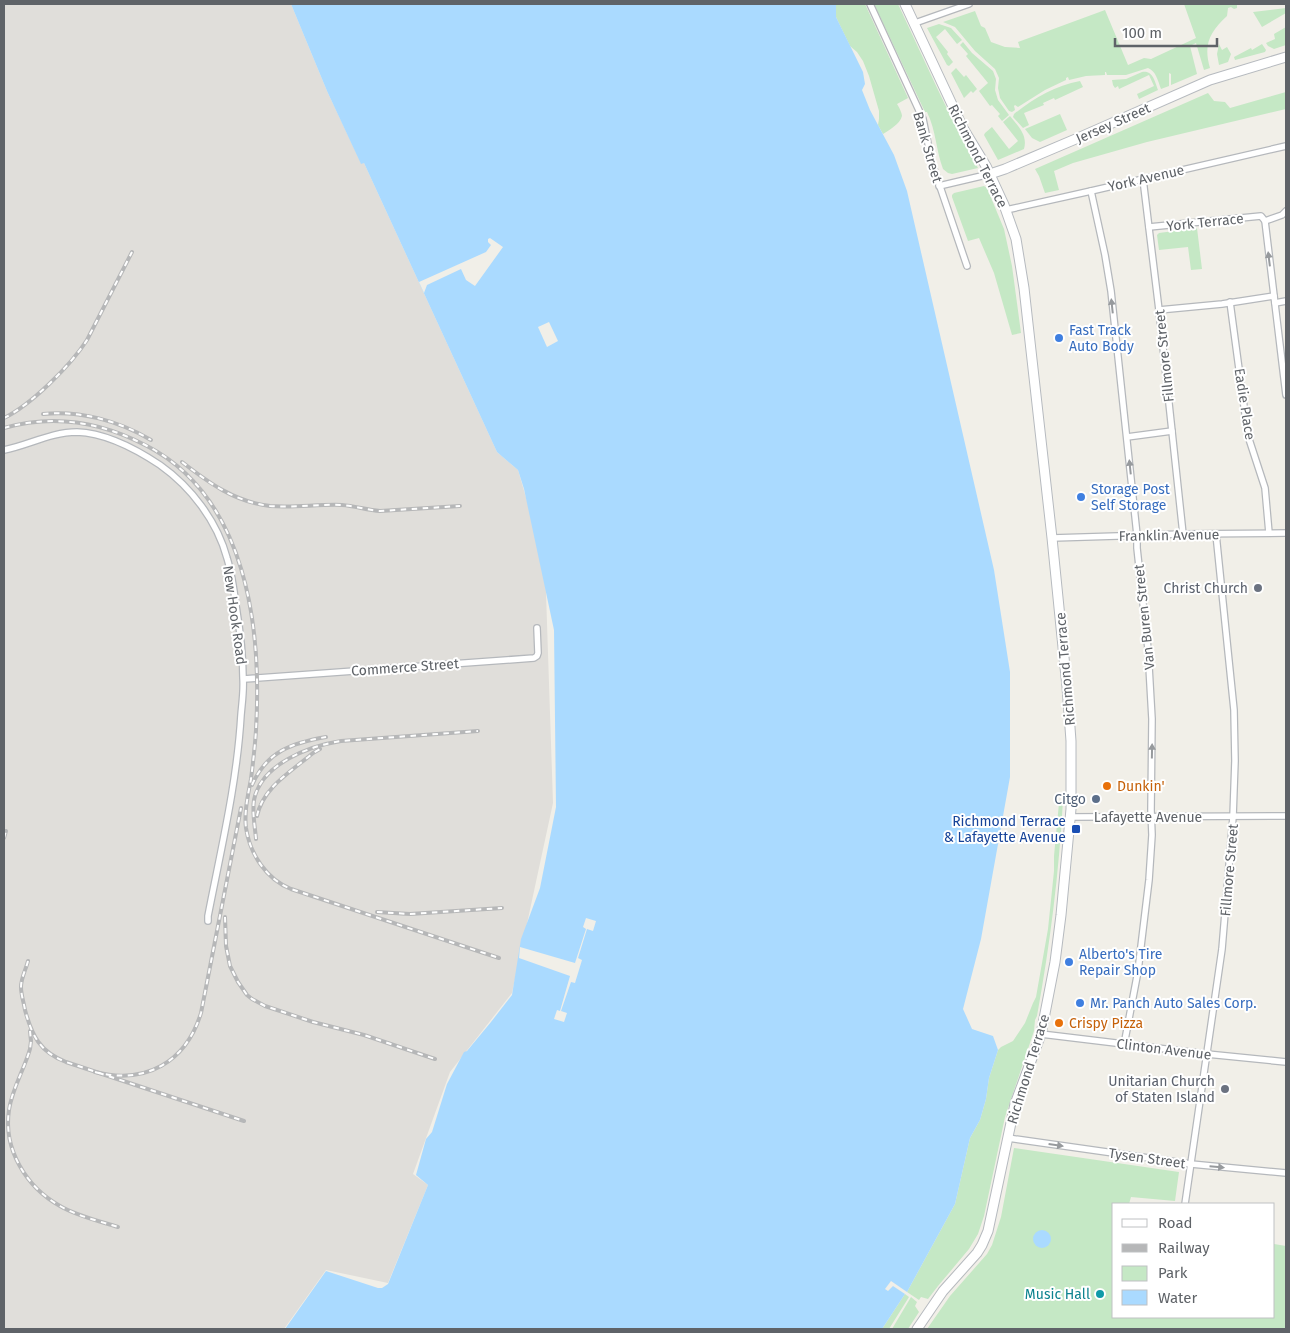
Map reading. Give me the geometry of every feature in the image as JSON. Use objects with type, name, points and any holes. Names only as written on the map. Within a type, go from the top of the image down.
[{"type":"main road","name":"Richmond Terrace","points":[[905,4],[963,128],[990,174],[1016,239],[1022,276],[1052,538],[1070,714],[1072,766],[1070,817],[1058,937],[1041,1034],[1017,1099],[992,1215],[984,1240],[976,1253],[938,1297],[917,1329]]},
{"type":"main road","name":"Jersey Street","points":[[990,174],[1210,80],[1286,57]]},
{"type":"street","name":"Bank Street","points":[[870,4],[921,115],[939,186],[968,266]]},
{"type":"street","points":[[915,23],[969,4]]},
{"type":"street","name":"York Avenue","points":[[1006,210],[1286,146]]},
{"type":"street","name":"Jersey Street","points":[[939,186],[990,174]]},
{"type":"street","name":"Fillmore Street","points":[[1142,179],[1159,310],[1183,534]]},
{"type":"street","name":"Van Buren Street","points":[[1091,192],[1105,255],[1127,437],[1148,649],[1152,719],[1152,835],[1138,971],[1124,1045]]},
{"type":"street","name":"York Terrace","points":[[1149,228],[1263,218],[1282,215],[1286,211]]},
{"type":"street","points":[[1263,218],[1286,395]]},
{"type":"street","points":[[1159,310],[1230,302],[1274,299],[1286,301]]},
{"type":"street","name":"Eadie Place","points":[[1230,302],[1248,436],[1265,488],[1270,533]]},
{"type":"street","name":"New Hook Road","points":[[4,450],[47,436],[77,432],[113,440],[151,458],[168,470],[198,501],[209,516],[218,534],[227,557],[232,580],[238,617],[244,679],[236,769],[208,921]]},
{"type":"street","points":[[1127,437],[1172,432]]},
{"type":"street","name":"Franklin Avenue","points":[[1052,538],[1286,533]]},
{"type":"street","name":"Fillmore Street","points":[[1185,1203],[1222,949],[1233,817],[1234,710],[1216,534]]},
{"type":"street","name":"Commerce Street","points":[[244,679],[534,658],[538,653],[536,628]]},
{"type":"street","name":"Lafayette Avenue","points":[[1070,817],[1286,816]]},
{"type":"street","name":"Clinton Avenue","points":[[1041,1034],[1124,1045],[1286,1062]]},
{"type":"street","name":"Tysen Street","points":[[1008,1138],[1191,1164],[1286,1173]]},
{"type":"shaded area","points":[[4,4],[291,4],[327,91],[361,163],[364,163],[497,452],[518,470],[545,563],[553,803],[512,993],[450,1072],[413,1174],[428,1185],[388,1283],[326,1270],[284,1329],[4,1329]]},
{"type":"green space","points":[[836,4],[865,4],[908,98],[897,104],[902,115],[899,122],[883,134],[878,125],[879,111],[869,76],[863,61],[850,46],[836,17]]},
{"type":"green space","points":[[874,4],[898,4],[946,107],[978,168],[952,174],[943,169],[930,119]]},
{"type":"green space","points":[[1184,4],[1237,4],[1237,8],[1228,8],[1227,16],[1212,33],[1207,52],[1210,68],[1204,70],[1196,43],[1190,46],[1197,74],[1171,85],[1171,74],[1169,73],[1169,86],[1161,89],[1155,74],[1148,68],[1126,75],[1107,75],[1105,72],[1105,75],[1086,76],[1069,80],[1068,77],[1066,80],[1045,90],[1018,107],[1015,105],[1015,110],[1012,112],[1009,111],[1000,98],[999,78],[995,69],[975,51],[955,27],[943,22],[975,11],[981,26],[985,28],[991,42],[1005,47],[1020,48],[1018,42],[1105,10],[1128,65],[1144,58],[1151,59],[1196,38]]},
{"type":"green space","points":[[1286,8],[1286,13],[1262,27],[1253,12]]},
{"type":"green space","points":[[939,24],[951,28],[962,40],[957,44],[945,29],[936,37],[953,62],[949,66],[927,28]]},
{"type":"green space","points":[[1286,27],[1286,45],[1274,49],[1268,46],[1266,43],[1275,39],[1274,34]]},
{"type":"green space","points":[[963,42],[972,53],[993,71],[996,79],[995,90],[998,100],[1009,115],[1002,121],[998,116],[1000,114],[992,105],[990,106],[979,91],[988,83],[966,56],[968,54],[960,45]]},
{"type":"green space","points":[[1219,44],[1222,50],[1227,47],[1231,54],[1228,62],[1219,65],[1217,54]]},
{"type":"green space","points":[[1262,44],[1266,50],[1265,52],[1235,60],[1234,57]]},
{"type":"green space","points":[[956,68],[964,77],[966,75],[977,89],[973,93],[971,91],[964,98],[951,73]]},
{"type":"green space","points":[[1142,72],[1151,75],[1155,80],[1158,90],[1139,99],[1137,94],[1154,86],[1149,75],[1119,89],[1118,86],[1115,88],[1113,85],[1112,80],[1126,79]]},
{"type":"green space","points":[[1080,81],[1083,87],[1055,100],[1054,98],[1043,103],[1044,105],[1024,113],[1029,125],[1023,128],[1013,117],[1022,108],[1045,93]]},
{"type":"green space","points":[[1286,92],[1286,109],[1147,142],[1073,163],[1054,171],[1059,190],[1045,193],[1035,169],[1208,93],[1214,101],[1225,102],[1230,108]]},
{"type":"green space","points":[[1060,114],[1067,130],[1040,142],[1032,138],[1025,129]]},
{"type":"green space","points":[[1010,116],[1019,127],[1025,139],[1024,149],[998,160],[984,135],[992,127],[1009,149],[1018,141],[1003,122]]},
{"type":"green space","points":[[984,186],[987,188],[1004,229],[1012,266],[1021,333],[1012,335],[994,273],[979,238],[968,241],[952,197],[954,193]]},
{"type":"green space","points":[[1197,228],[1202,269],[1191,270],[1188,247],[1159,250],[1157,235],[1159,233]]},
{"type":"green space","points":[[1063,800],[1053,909],[1037,1016],[1034,1031],[1005,1117],[984,1216],[978,1234],[969,1249],[928,1299],[921,1297],[919,1300],[907,1292],[955,1204],[970,1138],[980,1120],[989,1078],[998,1050],[1013,1041],[1025,1023],[1036,997],[1048,929],[1059,803]]},
{"type":"green space","points":[[1014,1148],[1179,1172],[1175,1201],[1131,1197],[1129,1203],[1112,1203],[1112,1318],[1275,1318],[1275,1244],[1286,1246],[1286,1329],[927,1329],[950,1296],[987,1254],[1001,1217]]},
{"type":"green space","points":[[905,1294],[909,1297],[889,1329],[882,1329]]},
{"type":"green space","points":[[911,1297],[917,1302],[915,1306],[919,1312],[908,1329],[892,1329]]},
{"type":"water","points":[[291,4],[836,4],[836,17],[863,72],[865,84],[862,90],[870,110],[894,155],[907,191],[994,570],[1010,672],[1010,777],[981,939],[963,1009],[972,1029],[993,1036],[998,1050],[989,1078],[980,1120],[970,1138],[955,1204],[907,1292],[891,1281],[885,1289],[888,1291],[893,1286],[905,1294],[882,1329],[285,1329],[326,1271],[378,1288],[388,1284],[428,1185],[416,1175],[426,1139],[432,1132],[447,1084],[464,1052],[467,1051],[512,995],[521,939],[540,888],[556,807],[554,630],[524,489],[518,470],[497,452],[364,163],[361,164],[327,91]]},
{"type":"water","points":[[1042,1230],[1048,1233],[1051,1239],[1048,1245],[1042,1248],[1036,1245],[1033,1239],[1036,1233]]},
{"type":"pier","points":[[490,238],[503,247],[475,286],[466,280],[461,269],[427,285],[424,293],[419,282],[486,252],[491,245],[488,242]]},
{"type":"pier","points":[[549,322],[558,341],[547,347],[538,327]]},
{"type":"pier","points":[[586,918],[596,921],[593,931],[587,929],[578,958],[582,960],[575,983],[571,982],[561,1011],[567,1013],[564,1022],[554,1019],[557,1010],[560,1011],[570,976],[519,958],[520,947],[575,963],[586,929],[583,927]]},
{"type":"railway","points":[[4,418],[26,404],[50,384],[80,350],[132,252]]},
{"type":"railway","points":[[43,414],[57,413],[99,418],[126,427],[151,440]]},
{"type":"railway","points":[[4,428],[22,424],[59,421],[95,426],[113,431],[147,446],[181,469],[207,498],[227,532],[241,569],[251,609],[256,650],[257,691],[256,730],[246,828],[255,856],[267,872],[282,885],[291,889],[499,958]]},
{"type":"railway","points":[[182,462],[212,484],[234,496],[257,504],[288,507],[342,505],[380,511],[460,506]]},
{"type":"railway","points":[[256,839],[253,805],[258,787],[276,767],[301,752],[328,743],[341,741],[478,731]]},
{"type":"railway","points":[[252,785],[265,764],[282,750],[302,742],[326,737]]},
{"type":"railway","points":[[257,816],[265,796],[279,780],[320,749]]},
{"type":"railway","points":[[95,1072],[131,1075],[147,1072],[162,1066],[185,1045],[194,1030],[201,1013],[241,808]]},
{"type":"railway","points":[[4,838],[6,831]]},
{"type":"railway","points":[[377,912],[410,914],[502,908]]},
{"type":"railway","points":[[225,917],[226,946],[230,966],[238,982],[252,999],[265,1006],[313,1022],[364,1035],[435,1059]]},
{"type":"railway","points":[[28,961],[21,993],[31,1028],[43,1048],[66,1062],[244,1121]]},
{"type":"railway","points":[[30,1031],[30,1049],[9,1110],[8,1125],[14,1153],[27,1178],[48,1198],[74,1213],[118,1227]]},
{"type":"place","name":"Fast Track Auto Body","points":[[1059,338]]},
{"type":"place","name":"Storage Post Self Storage","points":[[1081,497]]},
{"type":"place","name":"Christ Church","points":[[1258,588]]},
{"type":"place","name":"Dunkin'","points":[[1107,786]]},
{"type":"place","name":"Citgo","points":[[1096,799]]},
{"type":"place","name":"Richmond Terrace & Lafayette Avenue","points":[[1076,829]]},
{"type":"place","name":"Alberto's Tire Repair Shop","points":[[1069,962]]},
{"type":"place","name":"Mr. Panch Auto Sales Corp.","points":[[1080,1003]]},
{"type":"place","name":"Crispy Pizza","points":[[1059,1023]]},
{"type":"place","name":"Unitarian Church of Staten Island","points":[[1225,1089]]},
{"type":"place","name":"Music Hall","points":[[1100,1294]]}]
